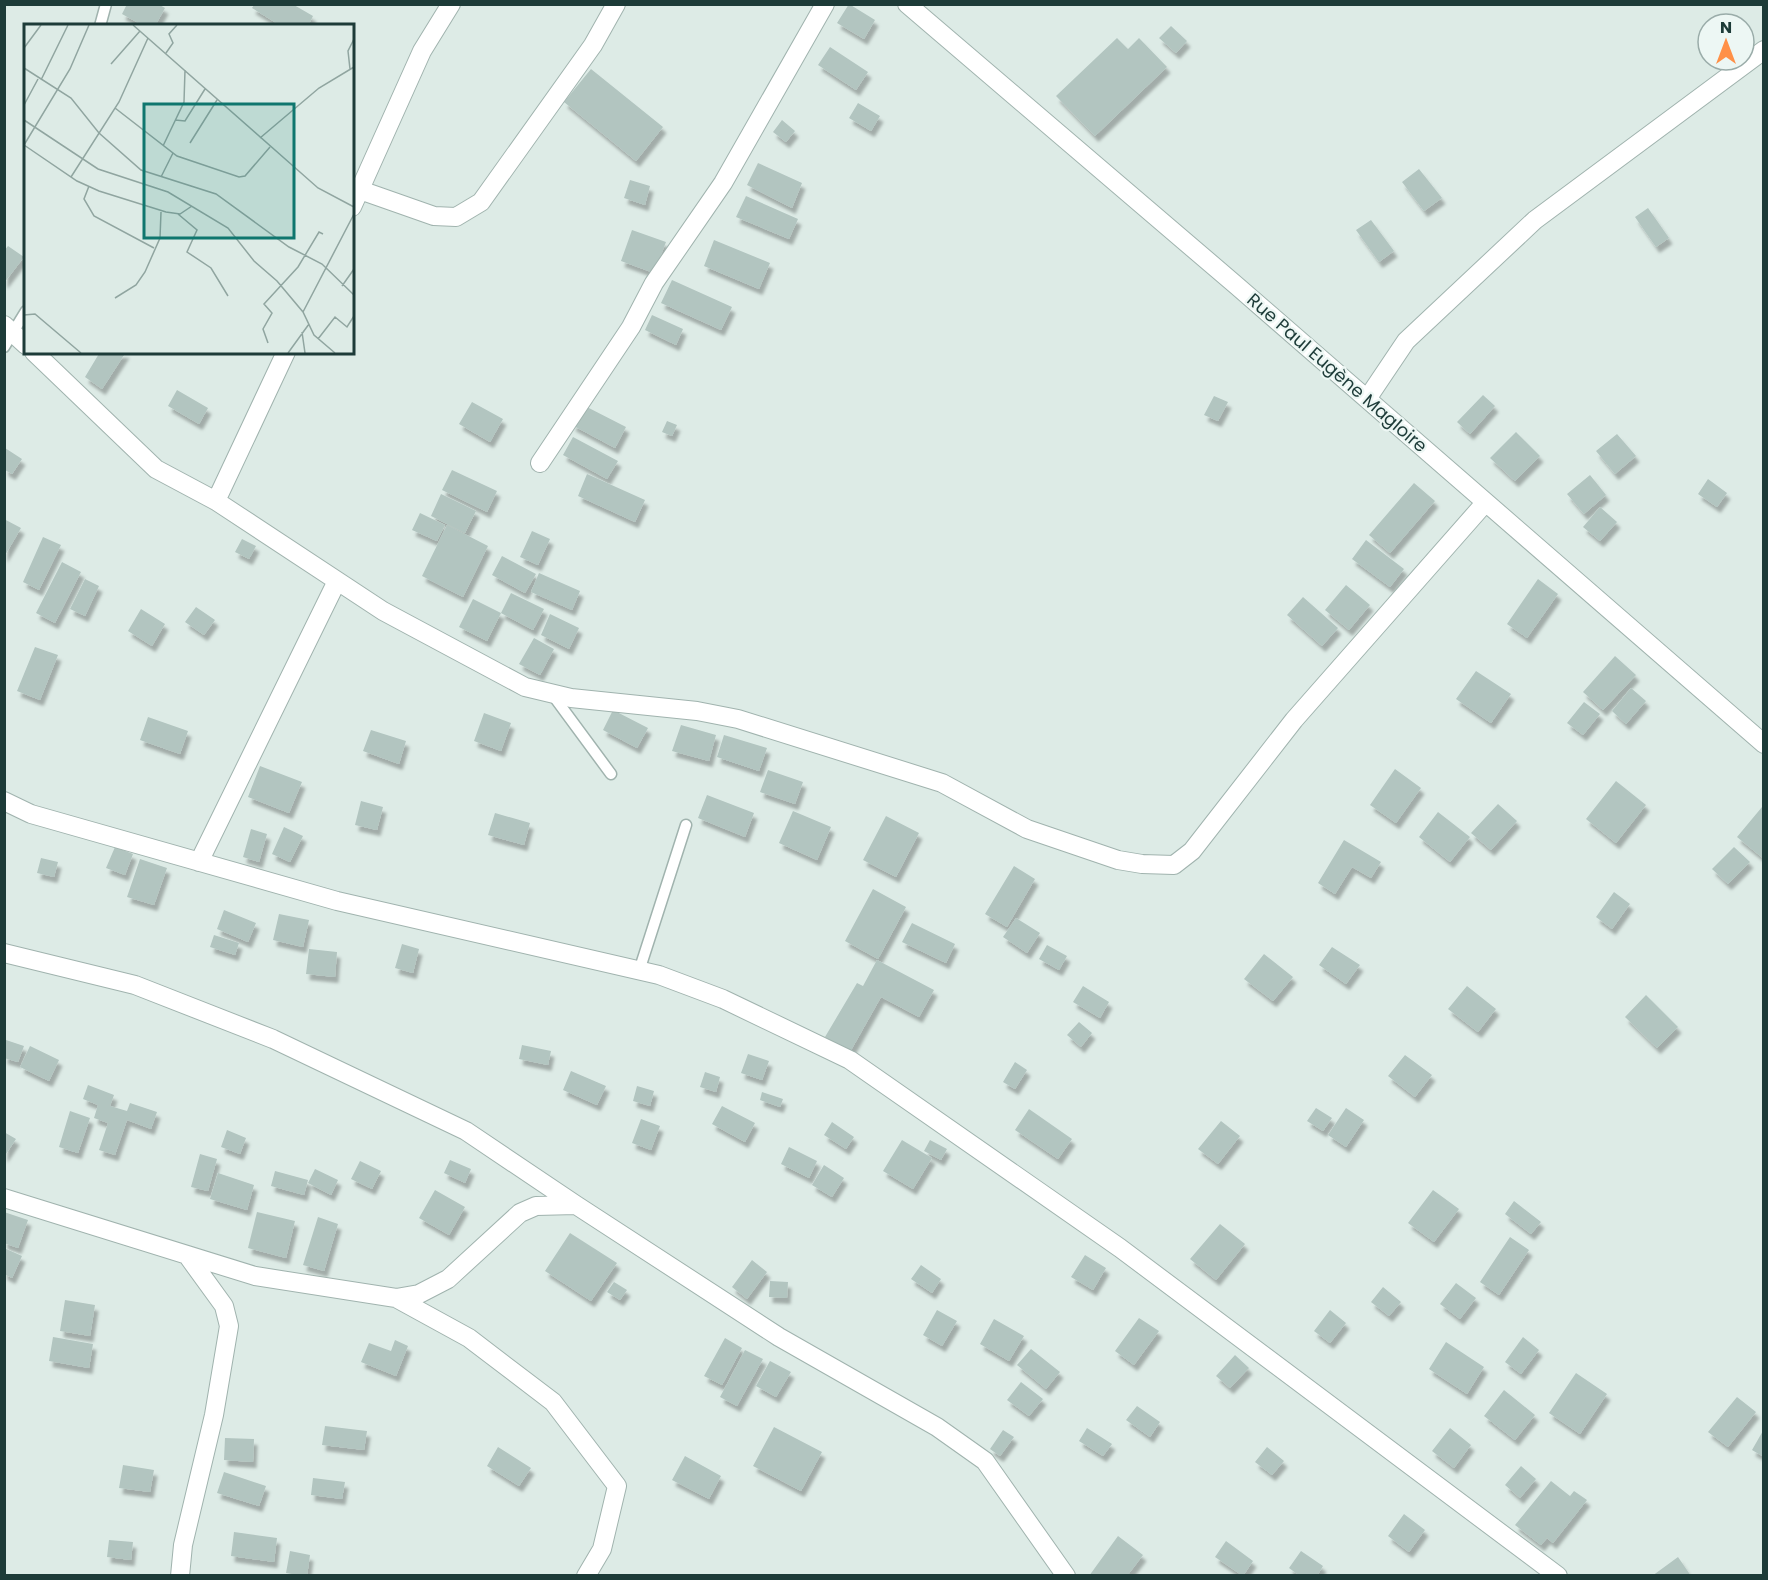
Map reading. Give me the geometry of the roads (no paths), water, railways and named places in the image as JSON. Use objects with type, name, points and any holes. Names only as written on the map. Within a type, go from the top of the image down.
[{"type":"street","points":[[354,203],[360,190],[361,171],[422,51],[451,4]]},
{"type":"street","points":[[360,190],[434,216],[456,217],[481,202],[593,45],[616,4]]},
{"type":"street","points":[[540,463],[632,327],[654,283],[723,183],[825,4]]},
{"type":"street","name":"Rue Paul Eugène Magloire","points":[[907,4],[1764,744]]},
{"type":"street","points":[[1367,399],[1406,341],[1535,220],[1764,50]]},
{"type":"street","points":[[36,354],[156,469],[216,501],[383,611],[525,687],[571,698],[697,711],[738,719],[942,783],[1027,829],[1118,860],[1142,864],[1174,865],[1192,851],[1294,720],[1485,502]]},
{"type":"street","points":[[216,501],[285,354]]},
{"type":"street","points":[[199,862],[337,581]]},
{"type":"street","points":[[4,801],[31,814],[337,902],[658,975],[723,999],[850,1060],[1120,1248],[1558,1575]]},
{"type":"street","points":[[4,953],[135,985],[273,1040],[466,1131],[576,1206],[779,1337],[937,1427],[985,1461],[1066,1575]]},
{"type":"street","points":[[4,1198],[255,1276],[396,1298],[419,1294],[448,1279],[520,1213],[536,1206],[576,1206]]},
{"type":"street","points":[[180,1575],[183,1545],[214,1415],[229,1326],[224,1306],[187,1255]]},
{"type":"street","points":[[396,1298],[469,1338],[553,1402],[617,1486],[602,1549],[586,1575]]},
{"type":"lane","points":[[101,24],[106,4]]},
{"type":"lane","points":[[12,338],[24,315]]},
{"type":"lane","points":[[552,694],[611,774]]},
{"type":"lane","points":[[639,971],[686,825]]}]
